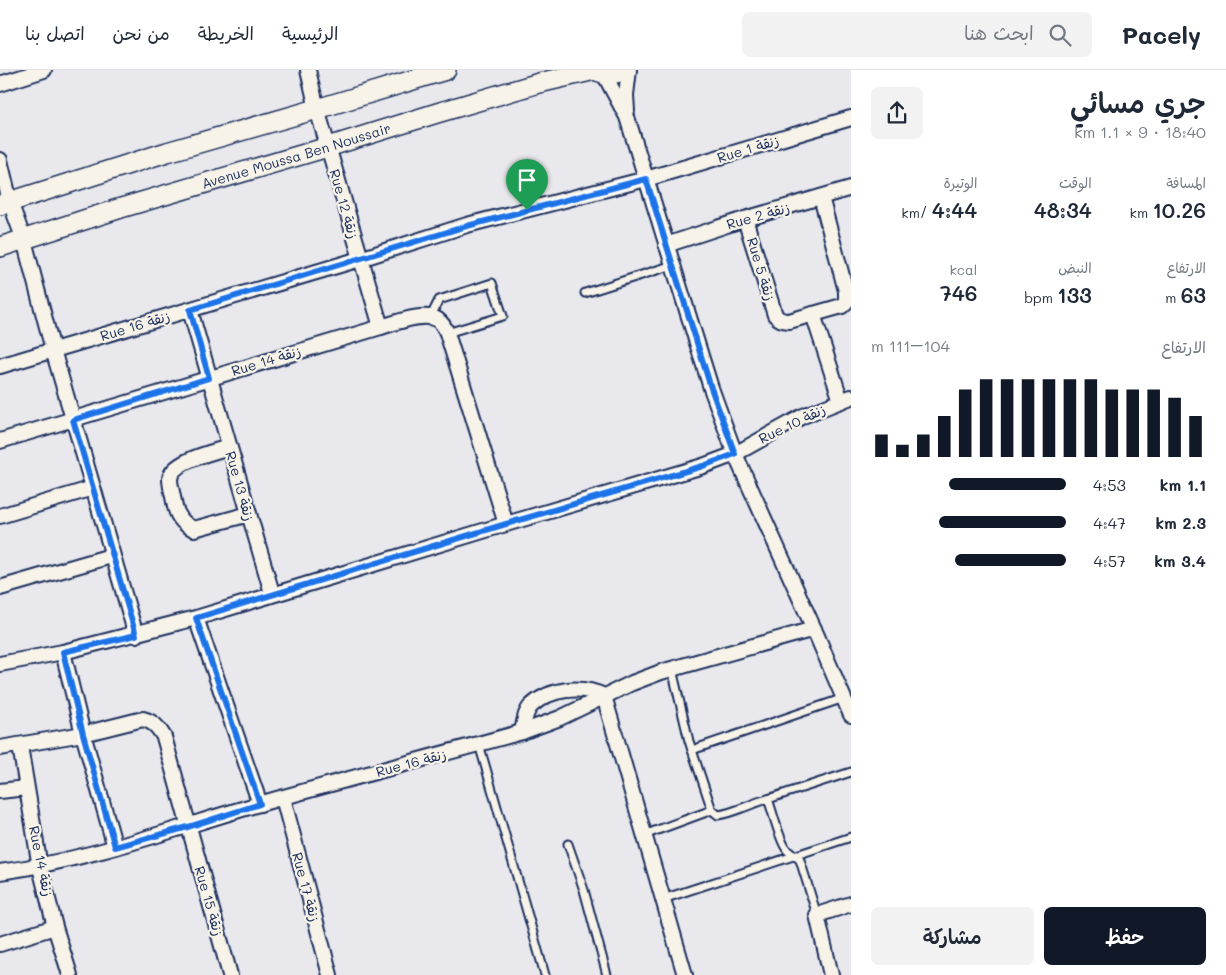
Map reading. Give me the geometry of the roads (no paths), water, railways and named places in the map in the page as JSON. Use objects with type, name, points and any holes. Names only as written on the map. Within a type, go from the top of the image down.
[{"type":"street","points":[[0,84],[44,70]]},
{"type":"street","name":"Rue 12 زنقة","points":[[308,70],[328,148],[381,326]]},
{"type":"street","points":[[5,204],[167,152],[317,109],[422,73],[446,70]]},
{"type":"street","name":"Avenue Moussa Ben Noussair","points":[[0,247],[120,208],[328,148],[539,82],[598,71],[613,74],[624,70]]},
{"type":"street","points":[[629,70],[626,95],[627,117],[711,388],[735,454],[851,715]]},
{"type":"street","points":[[598,71],[627,117]]},
{"type":"street","name":"Rue 1 زنقة","points":[[646,179],[851,118]]},
{"type":"street","points":[[0,160],[5,204],[24,240],[53,350],[136,635]]},
{"type":"street","name":"Rue 16 زنقة","points":[[0,366],[467,226],[646,179]]},
{"type":"street","name":"Rue 2 زنقة","points":[[666,245],[745,219],[851,188]]},
{"type":"street","name":"Rue 5 زنقة","points":[[745,219],[775,315],[778,319],[784,321],[842,306],[846,302],[847,297],[821,197]]},
{"type":"street","name":"Rue 13 زنقة","points":[[190,310],[272,593]]},
{"type":"street","points":[[813,314],[846,399]]},
{"type":"street","points":[[424,317],[440,321],[447,333],[506,524]]},
{"type":"street","name":"Rue 14 زنقة","points":[[0,441],[381,326],[424,317]]},
{"type":"street","name":"Rue 10 زنقة","points":[[0,663],[63,652],[136,635],[703,466],[735,454],[783,427],[846,399]]},
{"type":"street","points":[[229,447],[182,463],[173,471],[170,479],[175,506],[182,521],[194,529],[249,514]]},
{"type":"street","points":[[0,516],[93,488]]},
{"type":"street","points":[[0,588],[112,556]]},
{"type":"street","points":[[196,618],[260,804]]},
{"type":"street","name":"Rue 16 زنقة","points":[[0,872],[40,867],[115,847],[188,827],[260,804],[522,732],[560,718],[632,683],[672,668],[814,629]]},
{"type":"street","points":[[63,652],[83,734],[115,847]]},
{"type":"street","points":[[522,732],[525,717],[530,707],[560,691],[585,689],[604,696],[663,899],[679,974]]},
{"type":"street","name":"Rue 15 زنقة","points":[[83,734],[143,719],[157,725],[164,736],[230,975]]},
{"type":"street","points":[[0,748],[83,734]]},
{"type":"street","name":"Rue 14 زنقة","points":[[20,746],[40,867],[70,975]]},
{"type":"street","points":[[0,792],[26,788]]},
{"type":"street","name":"Rue 17 زنقة","points":[[282,798],[330,975]]},
{"type":"street","points":[[830,975],[817,915],[851,904]]},
{"type":"street","points":[[0,944],[56,927]]},
{"type":"lane","points":[[585,293],[673,265]]},
{"type":"lane","points":[[424,317],[439,300],[492,283],[503,316],[447,333]]},
{"type":"lane","points":[[672,668],[692,750],[712,810],[718,816],[851,772]]},
{"type":"lane","points":[[692,750],[844,698]]},
{"type":"lane","points":[[480,744],[546,975]]},
{"type":"lane","points":[[768,799],[784,845],[789,852],[800,860],[817,915]]},
{"type":"lane","points":[[644,835],[712,810]]},
{"type":"lane","points":[[663,899],[851,837]]},
{"type":"lane","points":[[568,844],[584,890],[607,975]]}]
